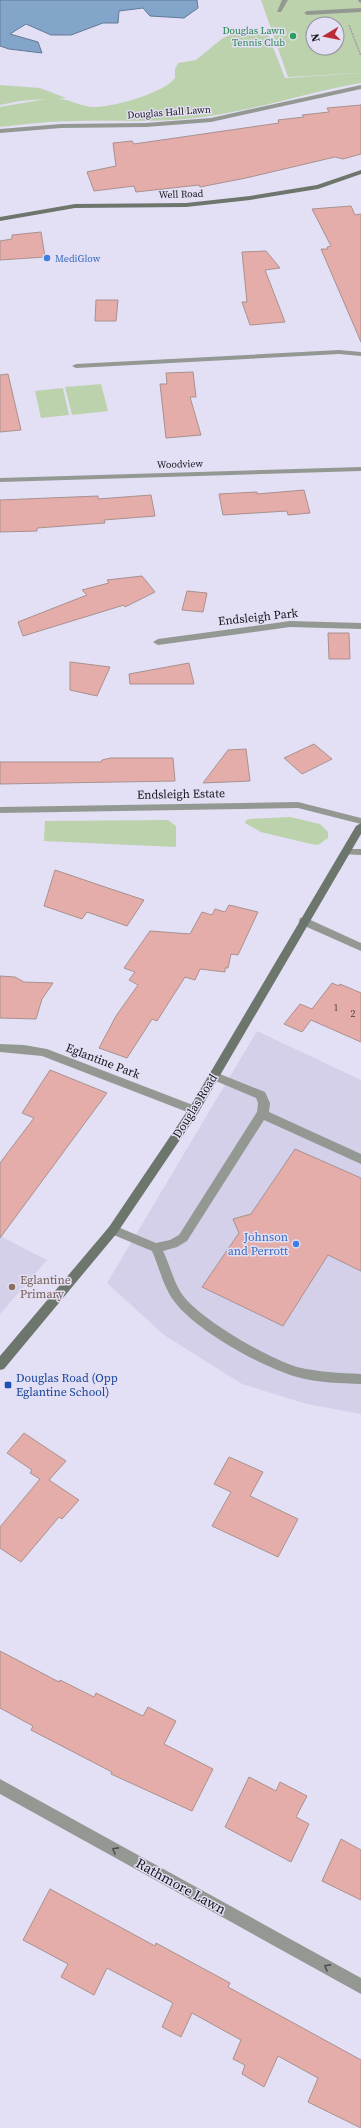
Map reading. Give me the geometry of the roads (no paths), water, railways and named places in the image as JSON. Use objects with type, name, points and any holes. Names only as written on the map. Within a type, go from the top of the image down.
[{"type":"main road","name":"Well Road","points":[[0,219],[75,206],[186,205],[250,198],[318,187],[361,172]]},
{"type":"main road","name":"Douglas Road","points":[[0,1365],[113,1230],[194,1110],[361,826]]},
{"type":"street","points":[[279,11],[285,0]]},
{"type":"street","points":[[307,13],[361,10]]},
{"type":"street","name":"Douglas Hall Lawn","points":[[0,131],[66,125],[152,125],[211,120],[361,87]]},
{"type":"street","points":[[76,366],[339,352],[361,354]]},
{"type":"street","name":"Woodview","points":[[0,480],[361,469]]},
{"type":"street","name":"Endsleigh Park","points":[[158,642],[290,624],[361,626]]},
{"type":"street","name":"Endsleigh Estate","points":[[0,810],[298,806],[361,821]]},
{"type":"street","points":[[346,852],[361,852]]},
{"type":"street","points":[[304,921],[361,947]]},
{"type":"street","name":"Eglantine Park","points":[[0,1048],[24,1049],[43,1052],[194,1110]]},
{"type":"street","points":[[113,1230],[156,1248],[173,1244],[183,1238],[262,1114],[264,1103],[261,1095],[215,1076]]},
{"type":"street","points":[[262,1114],[361,1159]]},
{"type":"street","points":[[156,1248],[176,1294],[182,1303],[200,1318],[261,1356],[296,1372],[361,1379]]},
{"type":"street","name":"Rathmore Lawn","points":[[0,1786],[361,1986]]},
{"type":"water","points":[[0,0],[197,0],[198,8],[184,18],[150,16],[143,8],[119,11],[118,23],[103,23],[71,35],[51,35],[26,24],[10,34],[38,42],[42,53],[9,49],[0,46]]},
{"type":"place","name":"Douglas Lawn Tennis Club","points":[[293,36]]},
{"type":"place","name":"MediGlow","points":[[47,258]]},
{"type":"place","name":"Johnson and Perrott","points":[[296,1244]]},
{"type":"place","name":"Eglantine Primary","points":[[12,1287]]},
{"type":"place","name":"Douglas Road (Opp Eglantine School)","points":[[8,1385]]}]
